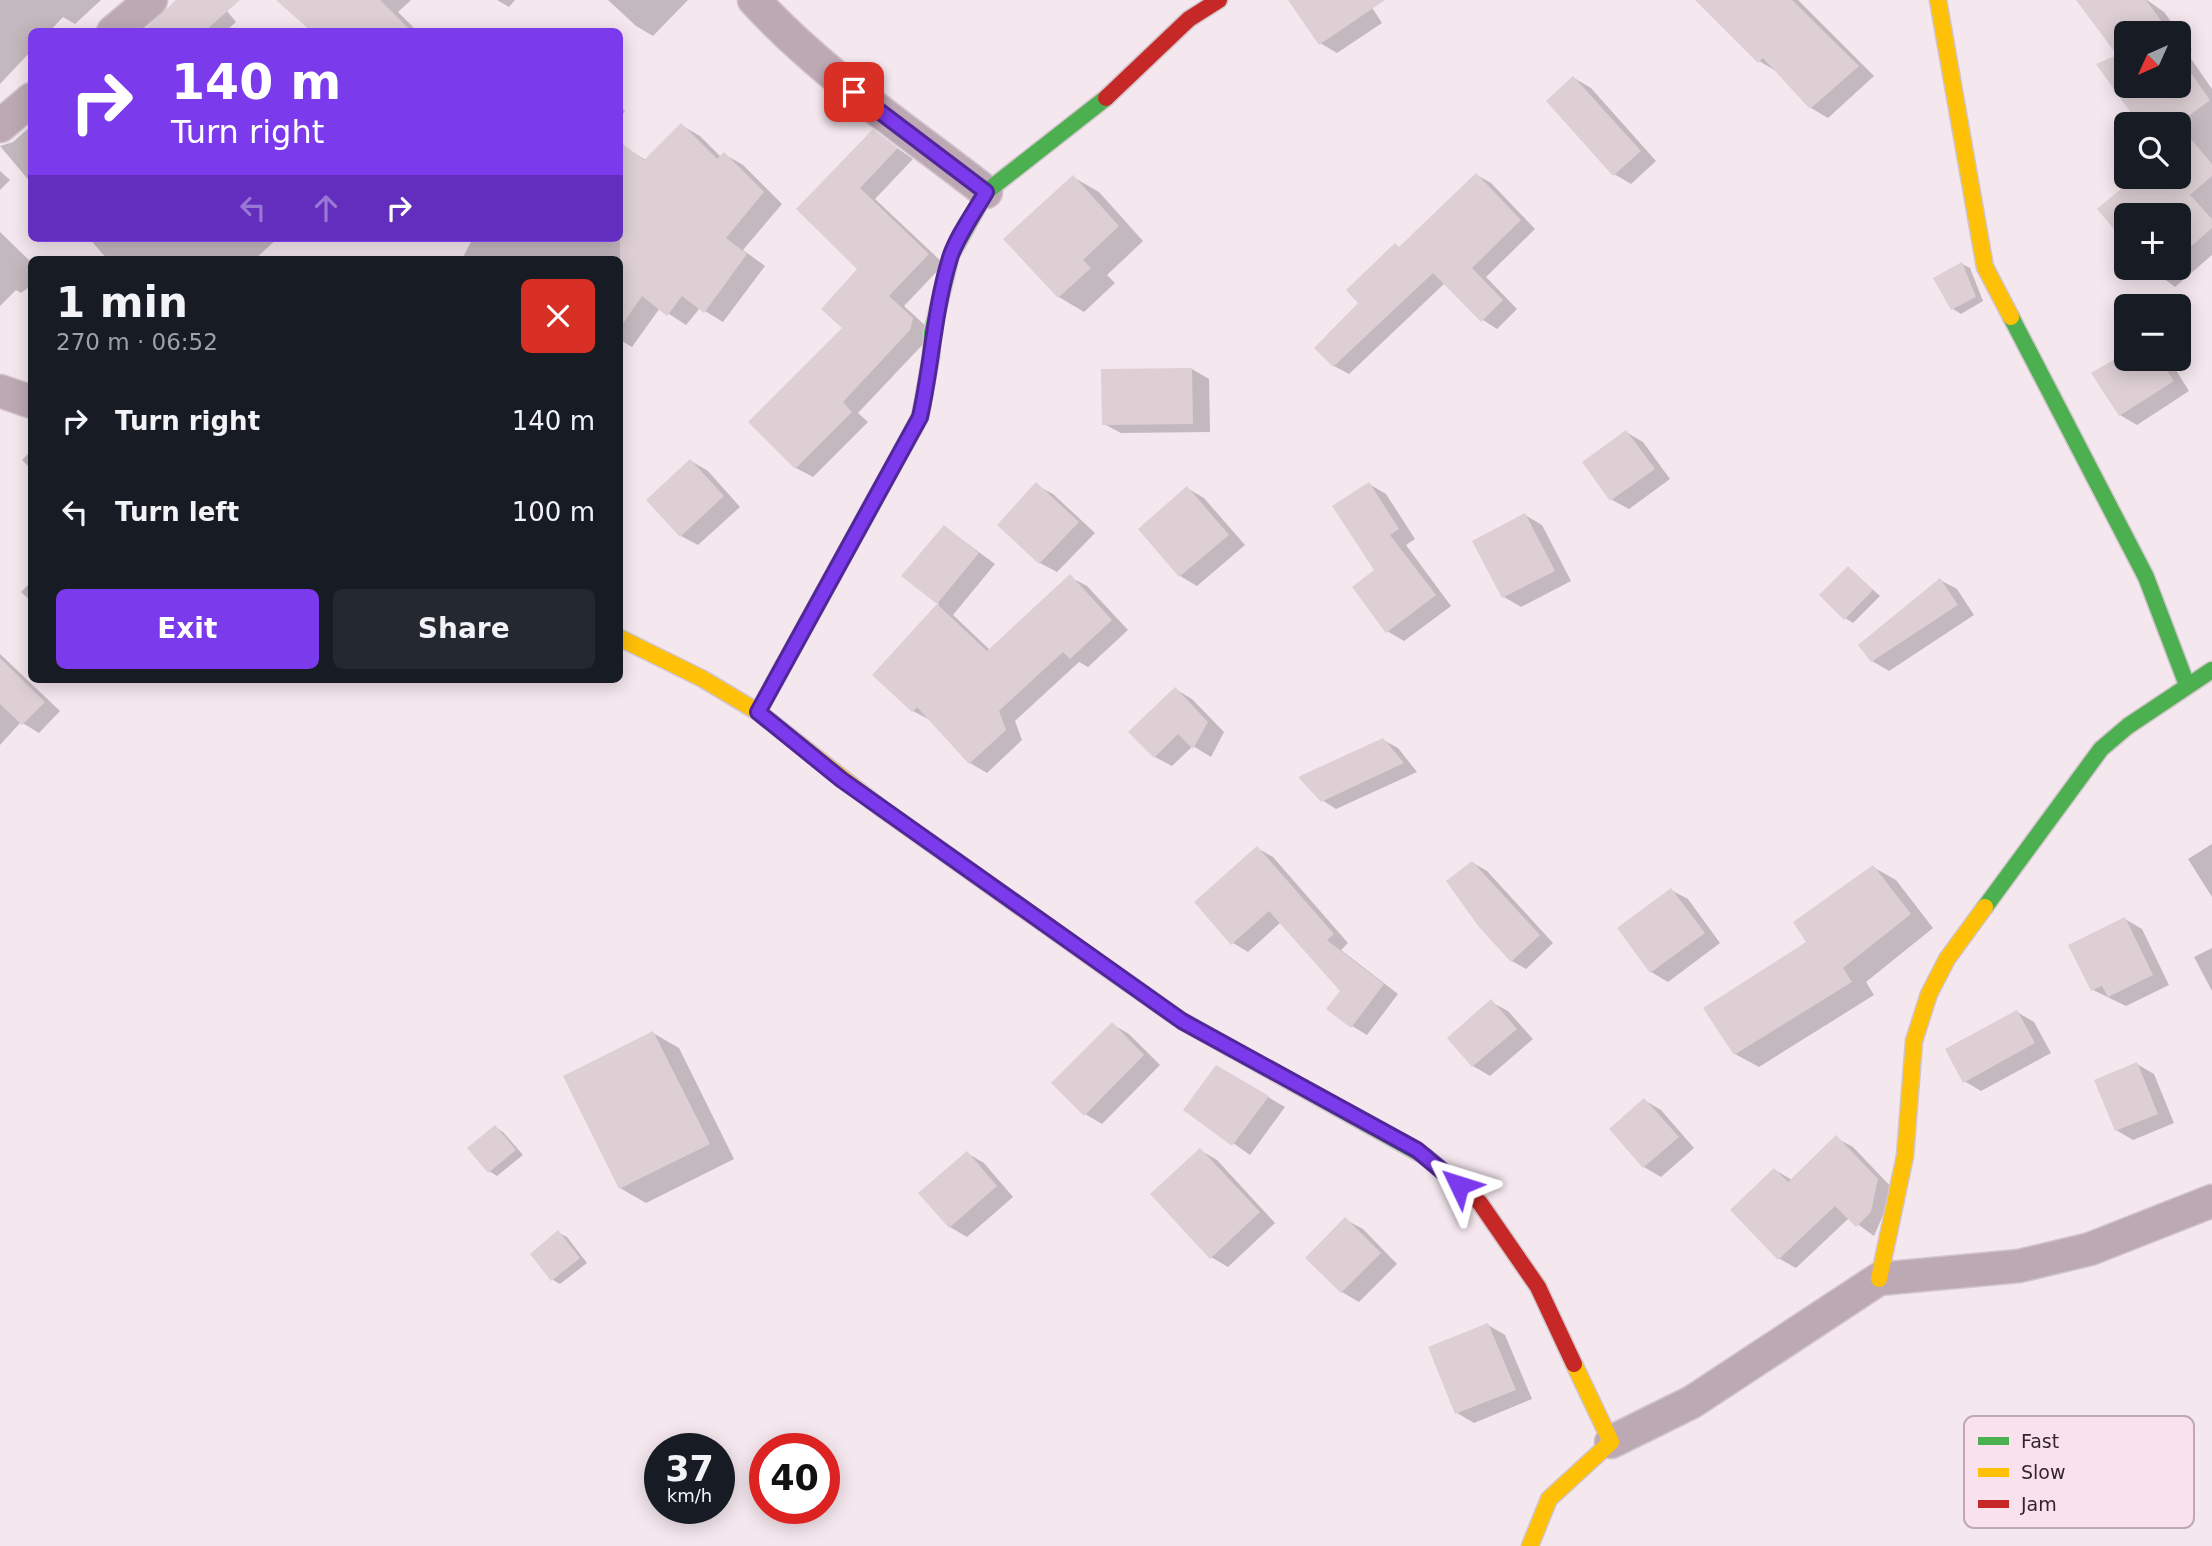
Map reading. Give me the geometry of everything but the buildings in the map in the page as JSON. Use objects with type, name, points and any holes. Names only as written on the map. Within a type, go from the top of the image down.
[{"type":"street","points":[[118,28],[151,0]]},
{"type":"street","points":[[754,0],[780,27],[872,108],[986,192]]},
{"type":"street","points":[[758,712],[920,417],[930,374],[933,333],[951,256],[986,192],[1095,108],[1189,19],[1219,0]]},
{"type":"street","points":[[1938,0],[1984,267],[2146,577],[2187,685]]},
{"type":"street","points":[[0,126],[28,102]]},
{"type":"street","points":[[0,391],[28,401]]},
{"type":"street","points":[[623,639],[703,679],[758,712],[842,780],[1182,1021],[1405,1143],[1448,1176],[1480,1203],[1538,1287],[1611,1442]]},
{"type":"street","points":[[1879,1279],[1905,1156],[1914,1041],[1935,982],[1947,959],[2101,749],[2129,726],[2212,670]]},
{"type":"street","points":[[1530,1546],[1549,1499],[1611,1442],[1692,1402],[1879,1279],[2019,1266],[2090,1249],[2212,1201]]},
{"type":"traffic: fast","points":[[931,357],[932,333],[951,255],[986,192],[1106,98]]},
{"type":"traffic: fast","points":[[2011,317],[2146,577],[2187,685]]},
{"type":"traffic: fast","points":[[1985,907],[2101,749],[2128,726],[2212,670]]},
{"type":"traffic: fast","points":[[1105,967],[1182,1021],[1426,1157]]},
{"type":"traffic: slow","points":[[1938,0],[1985,267],[2011,317]]},
{"type":"traffic: slow","points":[[623,639],[703,679],[758,712],[881,808]]},
{"type":"traffic: slow","points":[[1879,1279],[1905,1156],[1914,1041],[1929,994],[1947,959],[1985,907]]},
{"type":"traffic: slow","points":[[1530,1546],[1549,1499],[1611,1442],[1574,1364]]},
{"type":"traffic: jam","points":[[1106,98],[1189,19],[1219,0]]},
{"type":"traffic: jam","points":[[758,712],[920,417],[931,357]]},
{"type":"traffic: jam","points":[[881,808],[1105,967]]},
{"type":"traffic: jam","points":[[1426,1157],[1480,1203],[1538,1287],[1574,1364]]},
{"type":"route","points":[[854,92],[986,192],[951,256],[933,333],[930,374],[920,417],[758,712],[842,780],[1182,1021],[1336,1103],[1417,1150],[1459,1185]]}]
